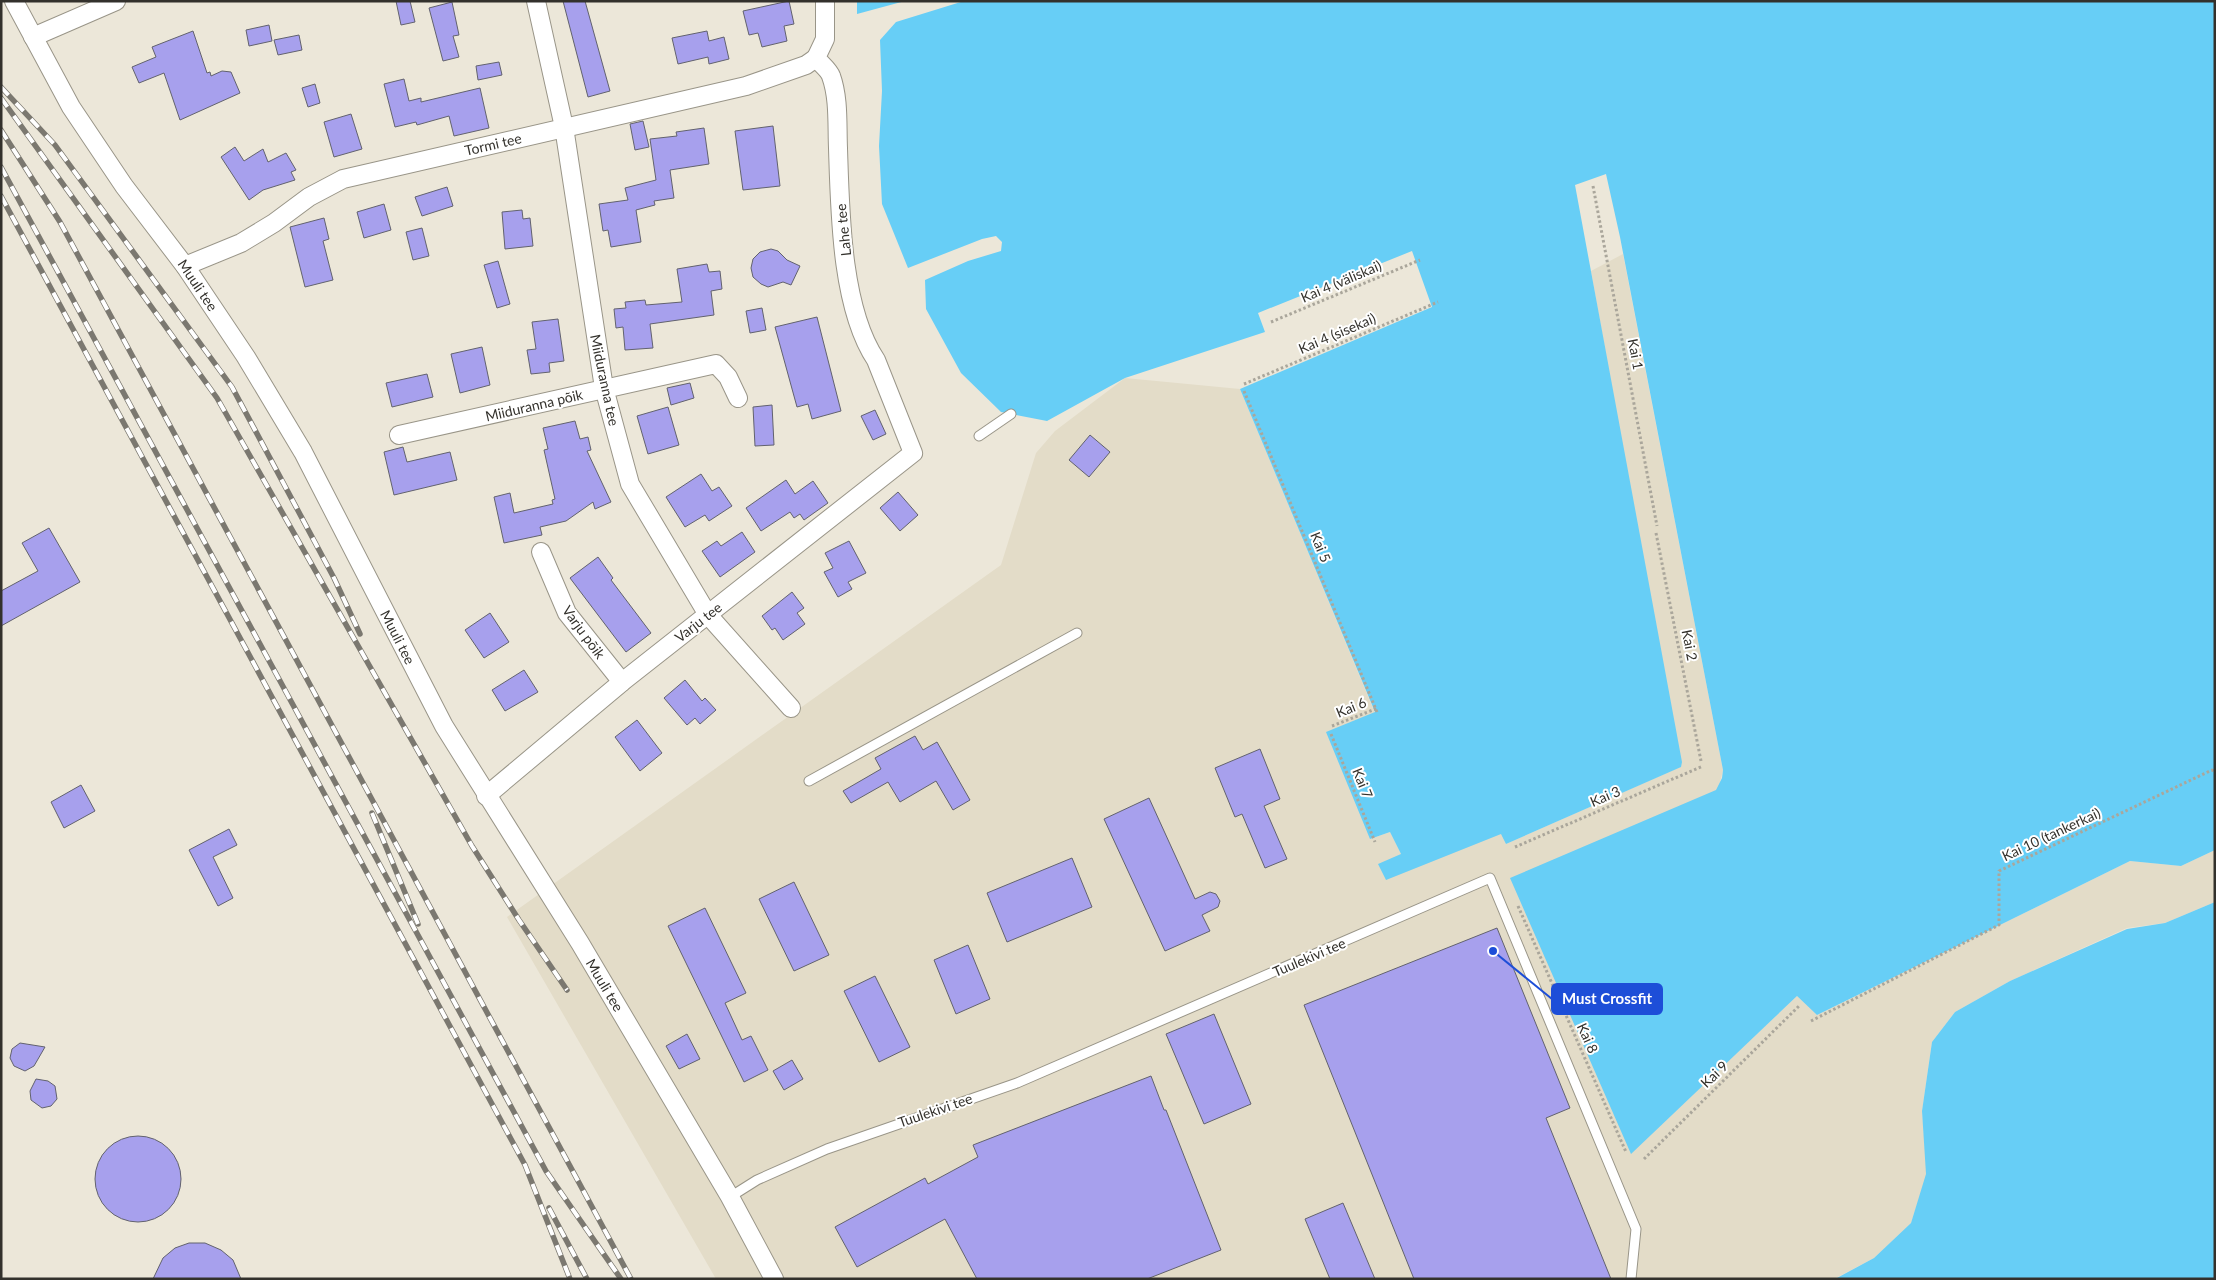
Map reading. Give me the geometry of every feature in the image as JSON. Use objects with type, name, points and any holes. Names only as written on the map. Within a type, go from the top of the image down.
[{"type":"street","name":"Muuli tee","points":[[14,1],[71,107],[124,186],[185,266],[246,357],[303,452],[444,726],[486,796],[580,943],[730,1197],[774,1279]]},
{"type":"street","points":[[33,37],[116,1]]},
{"type":"street","name":"Miiduranna tee","points":[[536,1],[564,127],[604,388],[630,484],[708,614],[791,708]]},
{"type":"street","points":[[816,58],[825,39],[825,1]]},
{"type":"street","name":"Tormi tee","points":[[185,266],[241,242],[274,223],[309,197],[343,180],[746,86],[806,65],[816,58]]},
{"type":"street","name":"Lahe tee","points":[[816,58],[831,75],[836,105],[840,212],[852,304],[868,348],[876,360],[913,453]]},
{"type":"street","name":"Miiduranna põik","points":[[399,435],[716,364],[728,377],[738,398]]},
{"type":"street","name":"Varju tee","points":[[486,796],[622,682],[913,453]]},
{"type":"street","name":"Varju põik","points":[[541,552],[567,613],[622,682]]},
{"type":"lane","points":[[979,436],[1011,414]]},
{"type":"lane","points":[[809,781],[1077,633]]},
{"type":"lane","name":"Tuulekivi tee","points":[[730,1197],[757,1180],[827,1149],[1017,1083],[1490,878],[1636,1228],[1632,1279]]},
{"type":"path","name":"Kai 1","points":[[1593,186],[1657,526]]},
{"type":"path","name":"Kai 4 (väliskai)","points":[[1271,322],[1420,260]]},
{"type":"path","name":"Kai 4 (sisekai)","points":[[1244,384],[1438,302]]},
{"type":"path","name":"Kai 5","points":[[1244,391],[1377,710]]},
{"type":"path","name":"Kai 2","points":[[1656,533],[1701,761]]},
{"type":"path","name":"Kai 6","points":[[1332,726],[1377,710]]},
{"type":"path","name":"Kai 7","points":[[1331,734],[1375,842]]},
{"type":"path","name":"Kai 3","points":[[1516,847],[1703,766]]},
{"type":"path","name":"Kai 10 (tankerkai)","points":[[1812,1020],[1999,925],[1999,871],[2212,770],[2215,772]]},
{"type":"path","name":"Kai 8","points":[[1518,906],[1626,1152]]},
{"type":"path","name":"Kai 9","points":[[1644,1159],[1800,1005]]},
{"type":"shaded area","points":[[1623,254],[1723,770],[1631,1153],[1797,996],[1817,1015],[2130,861],[2181,866],[2215,850],[2215,902],[2165,923],[2127,928],[2010,981],[1955,1012],[1932,1042],[1922,1111],[1927,1174],[1911,1223],[1874,1258],[1834,1279],[716,1279],[507,917],[1001,565],[1036,453],[1055,431],[1125,378],[1240,389],[1375,713],[1370,839],[1390,832],[1401,854],[1502,833],[1506,844],[1680,767],[1591,271]]},
{"type":"water","points":[[857,1],[905,1],[857,14]]},
{"type":"water","points":[[964,1],[2215,1],[2215,850],[2181,866],[2130,861],[1817,1015],[1797,996],[1631,1154],[1510,878],[1716,790],[1722,778],[1723,770],[1620,237],[1606,174],[1575,185],[1682,762],[1681,767],[1506,844],[1501,834],[1386,880],[1378,864],[1401,854],[1390,832],[1370,839],[1326,732],[1375,712],[1240,389],[1432,307],[1412,251],[1258,313],[1265,332],[1125,378],[1047,421],[1001,412],[961,373],[926,309],[925,280],[968,261],[1001,251],[1002,242],[996,236],[982,239],[908,268],[882,204],[879,146],[882,91],[880,40],[896,22]]},
{"type":"water","points":[[2215,902],[2215,1279],[1835,1279],[1874,1258],[1911,1223],[1926,1174],[1922,1111],[1932,1042],[1955,1012],[2010,981],[2127,929],[2165,923]]},
{"type":"building","points":[[396,1],[410,1],[415,22],[401,25]]},
{"type":"building","points":[[563,1],[585,1],[610,91],[588,97]]},
{"type":"building","points":[[789,1],[794,24],[784,26],[787,41],[762,47],[758,33],[749,35],[743,11]]},
{"type":"building","points":[[452,2],[459,35],[453,36],[459,57],[443,61],[429,8]]},
{"type":"building","points":[[269,25],[272,41],[249,46],[246,30]]},
{"type":"building","points":[[193,31],[207,73],[210,72],[211,76],[222,71],[231,72],[240,93],[180,120],[164,73],[139,83],[132,67],[156,57],[152,47]]},
{"type":"building","points":[[707,31],[709,41],[724,37],[729,59],[709,64],[708,57],[678,64],[672,38]]},
{"type":"building","points":[[299,35],[302,50],[278,55],[274,40]]},
{"type":"building","points":[[499,62],[502,75],[478,80],[476,66]]},
{"type":"building","points":[[404,79],[409,101],[421,98],[421,102],[480,88],[489,128],[454,136],[449,116],[417,125],[416,122],[395,127],[384,84]]},
{"type":"building","points":[[315,84],[320,103],[308,107],[302,88]]},
{"type":"building","points":[[351,114],[362,149],[334,157],[324,122]]},
{"type":"building","points":[[643,121],[649,147],[635,150],[630,124]]},
{"type":"building","points":[[773,126],[780,186],[743,190],[735,131]]},
{"type":"building","points":[[704,128],[709,164],[670,170],[674,198],[654,201],[655,205],[636,210],[641,242],[611,247],[608,230],[603,231],[599,204],[628,200],[625,188],[656,180],[650,139],[677,136],[676,132]]},
{"type":"building","points":[[235,147],[244,161],[263,149],[268,162],[286,153],[296,170],[291,172],[295,180],[263,190],[249,200],[221,157]]},
{"type":"building","points":[[447,187],[453,206],[422,216],[415,197]]},
{"type":"building","points":[[384,204],[391,230],[364,238],[357,212]]},
{"type":"building","points":[[522,210],[523,219],[530,218],[533,246],[505,249],[502,212]]},
{"type":"building","points":[[324,218],[329,239],[323,241],[333,280],[305,287],[290,227]]},
{"type":"building","points":[[422,228],[429,256],[413,260],[406,232]]},
{"type":"building","points":[[771,249],[778,251],[787,260],[800,266],[791,285],[783,282],[768,287],[753,277],[751,268],[753,259],[760,252]]},
{"type":"building","points":[[498,261],[510,304],[497,308],[484,265]]},
{"type":"building","points":[[707,264],[709,272],[720,271],[722,289],[711,291],[714,315],[650,324],[653,348],[625,350],[623,327],[616,328],[614,309],[626,308],[625,302],[645,300],[646,305],[682,302],[677,269]]},
{"type":"building","points":[[762,308],[766,330],[750,333],[746,311]]},
{"type":"building","points":[[817,317],[841,411],[812,419],[808,404],[797,407],[775,327]]},
{"type":"building","points":[[558,319],[564,361],[549,363],[550,372],[531,374],[527,350],[536,349],[532,322]]},
{"type":"building","points":[[482,347],[490,385],[460,393],[451,354]]},
{"type":"building","points":[[427,374],[433,397],[392,407],[386,383]]},
{"type":"building","points":[[690,383],[694,398],[671,405],[667,388]]},
{"type":"building","points":[[772,405],[774,445],[755,446],[753,407]]},
{"type":"building","points":[[668,407],[679,445],[648,454],[637,416]]},
{"type":"building","points":[[875,410],[886,434],[873,440],[861,416]]},
{"type":"building","points":[[575,421],[580,439],[588,437],[591,450],[587,451],[611,502],[595,509],[593,502],[566,521],[540,527],[542,535],[504,543],[494,497],[510,493],[514,513],[553,504],[552,500],[555,499],[544,450],[548,449],[543,428]]},
{"type":"building","points":[[1090,435],[1110,452],[1089,477],[1069,460]]},
{"type":"building","points":[[403,447],[407,462],[450,452],[457,480],[394,495],[384,452]]},
{"type":"building","points":[[701,474],[712,491],[719,487],[732,506],[709,521],[705,515],[685,527],[666,497]]},
{"type":"building","points":[[786,480],[795,494],[813,481],[828,503],[804,520],[800,514],[794,518],[790,512],[761,531],[746,508]]},
{"type":"building","points":[[898,492],[918,515],[900,531],[880,508]]},
{"type":"building","points":[[49,528],[80,582],[1,626],[1,591],[38,571],[22,543]]},
{"type":"building","points":[[742,532],[755,552],[720,577],[702,551],[717,541],[721,546]]},
{"type":"building","points":[[849,541],[866,573],[848,582],[852,589],[838,597],[824,572],[833,568],[825,553]]},
{"type":"building","points":[[598,557],[613,578],[611,580],[651,633],[626,652],[570,578]]},
{"type":"building","points":[[792,592],[804,608],[797,613],[805,624],[783,640],[775,628],[772,630],[762,616]]},
{"type":"building","points":[[490,613],[509,642],[484,658],[465,630]]},
{"type":"building","points":[[524,670],[538,692],[505,711],[492,690]]},
{"type":"building","points":[[685,680],[702,701],[705,698],[716,710],[700,724],[695,718],[687,725],[664,698]]},
{"type":"building","points":[[637,720],[662,753],[640,771],[615,737]]},
{"type":"building","points":[[915,736],[923,750],[937,742],[970,800],[953,810],[936,781],[900,802],[888,782],[851,803],[843,791],[881,769],[875,758]]},
{"type":"building","points":[[1260,749],[1280,799],[1264,806],[1287,859],[1265,868],[1242,814],[1235,817],[1215,768]]},
{"type":"building","points":[[81,785],[95,811],[64,828],[51,802]]},
{"type":"building","points":[[1149,798],[1195,899],[1210,892],[1216,894],[1220,901],[1218,907],[1202,915],[1210,931],[1165,951],[1104,819]]},
{"type":"building","points":[[229,829],[237,845],[213,857],[233,898],[218,906],[189,850]]},
{"type":"building","points":[[1072,858],[1092,907],[1007,942],[987,893]]},
{"type":"building","points":[[794,882],[829,955],[794,971],[759,899]]},
{"type":"building","points":[[705,908],[746,993],[725,1003],[742,1040],[751,1036],[768,1070],[744,1082],[668,926]]},
{"type":"building","points":[[1497,928],[1570,1108],[1546,1118],[1611,1279],[1414,1279],[1304,1005]]},
{"type":"building","points":[[968,945],[990,999],[956,1014],[934,960]]},
{"type":"building","points":[[875,976],[910,1047],[879,1062],[844,991]]},
{"type":"building","points":[[1214,1014],[1251,1104],[1204,1124],[1166,1034]]},
{"type":"building","points":[[687,1034],[700,1059],[679,1069],[666,1046]]},
{"type":"building","points":[[20,1043],[45,1047],[34,1066],[25,1071],[14,1066],[10,1058],[12,1049]]},
{"type":"building","points":[[792,1060],[803,1079],[784,1090],[773,1071]]},
{"type":"building","points":[[1151,1076],[1221,1250],[1147,1279],[977,1279],[945,1219],[857,1267],[835,1227],[925,1178],[928,1184],[978,1157],[973,1145]]},
{"type":"building","points":[[36,1079],[48,1081],[55,1086],[57,1099],[51,1106],[42,1108],[31,1100],[30,1091]]},
{"type":"building","points":[[138,1136],[155,1139],[169,1148],[178,1162],[181,1179],[178,1196],[169,1210],[155,1219],[138,1222],[121,1219],[107,1210],[98,1196],[95,1179],[98,1162],[107,1148],[121,1139]]},
{"type":"building","points":[[1343,1203],[1375,1279],[1330,1279],[1305,1219]]},
{"type":"building","points":[[189,1243],[205,1243],[221,1250],[233,1260],[241,1279],[153,1279],[163,1258],[175,1248]]},
{"type":"railway","points":[[1,87],[55,145],[232,387],[334,578],[360,634]]},
{"type":"railway","points":[[1,98],[217,398],[472,846],[519,920],[567,990]]},
{"type":"railway","points":[[1,130],[60,222],[631,1279]]},
{"type":"railway","points":[[1,167],[546,1171],[621,1279]]},
{"type":"railway","points":[[1,196],[525,1165],[570,1279]]},
{"type":"railway","points":[[372,813],[418,924]]},
{"type":"railway","points":[[549,1208],[587,1279]]},
{"type":"place","name":"Must Crossfit","points":[[1493,951]]}]
